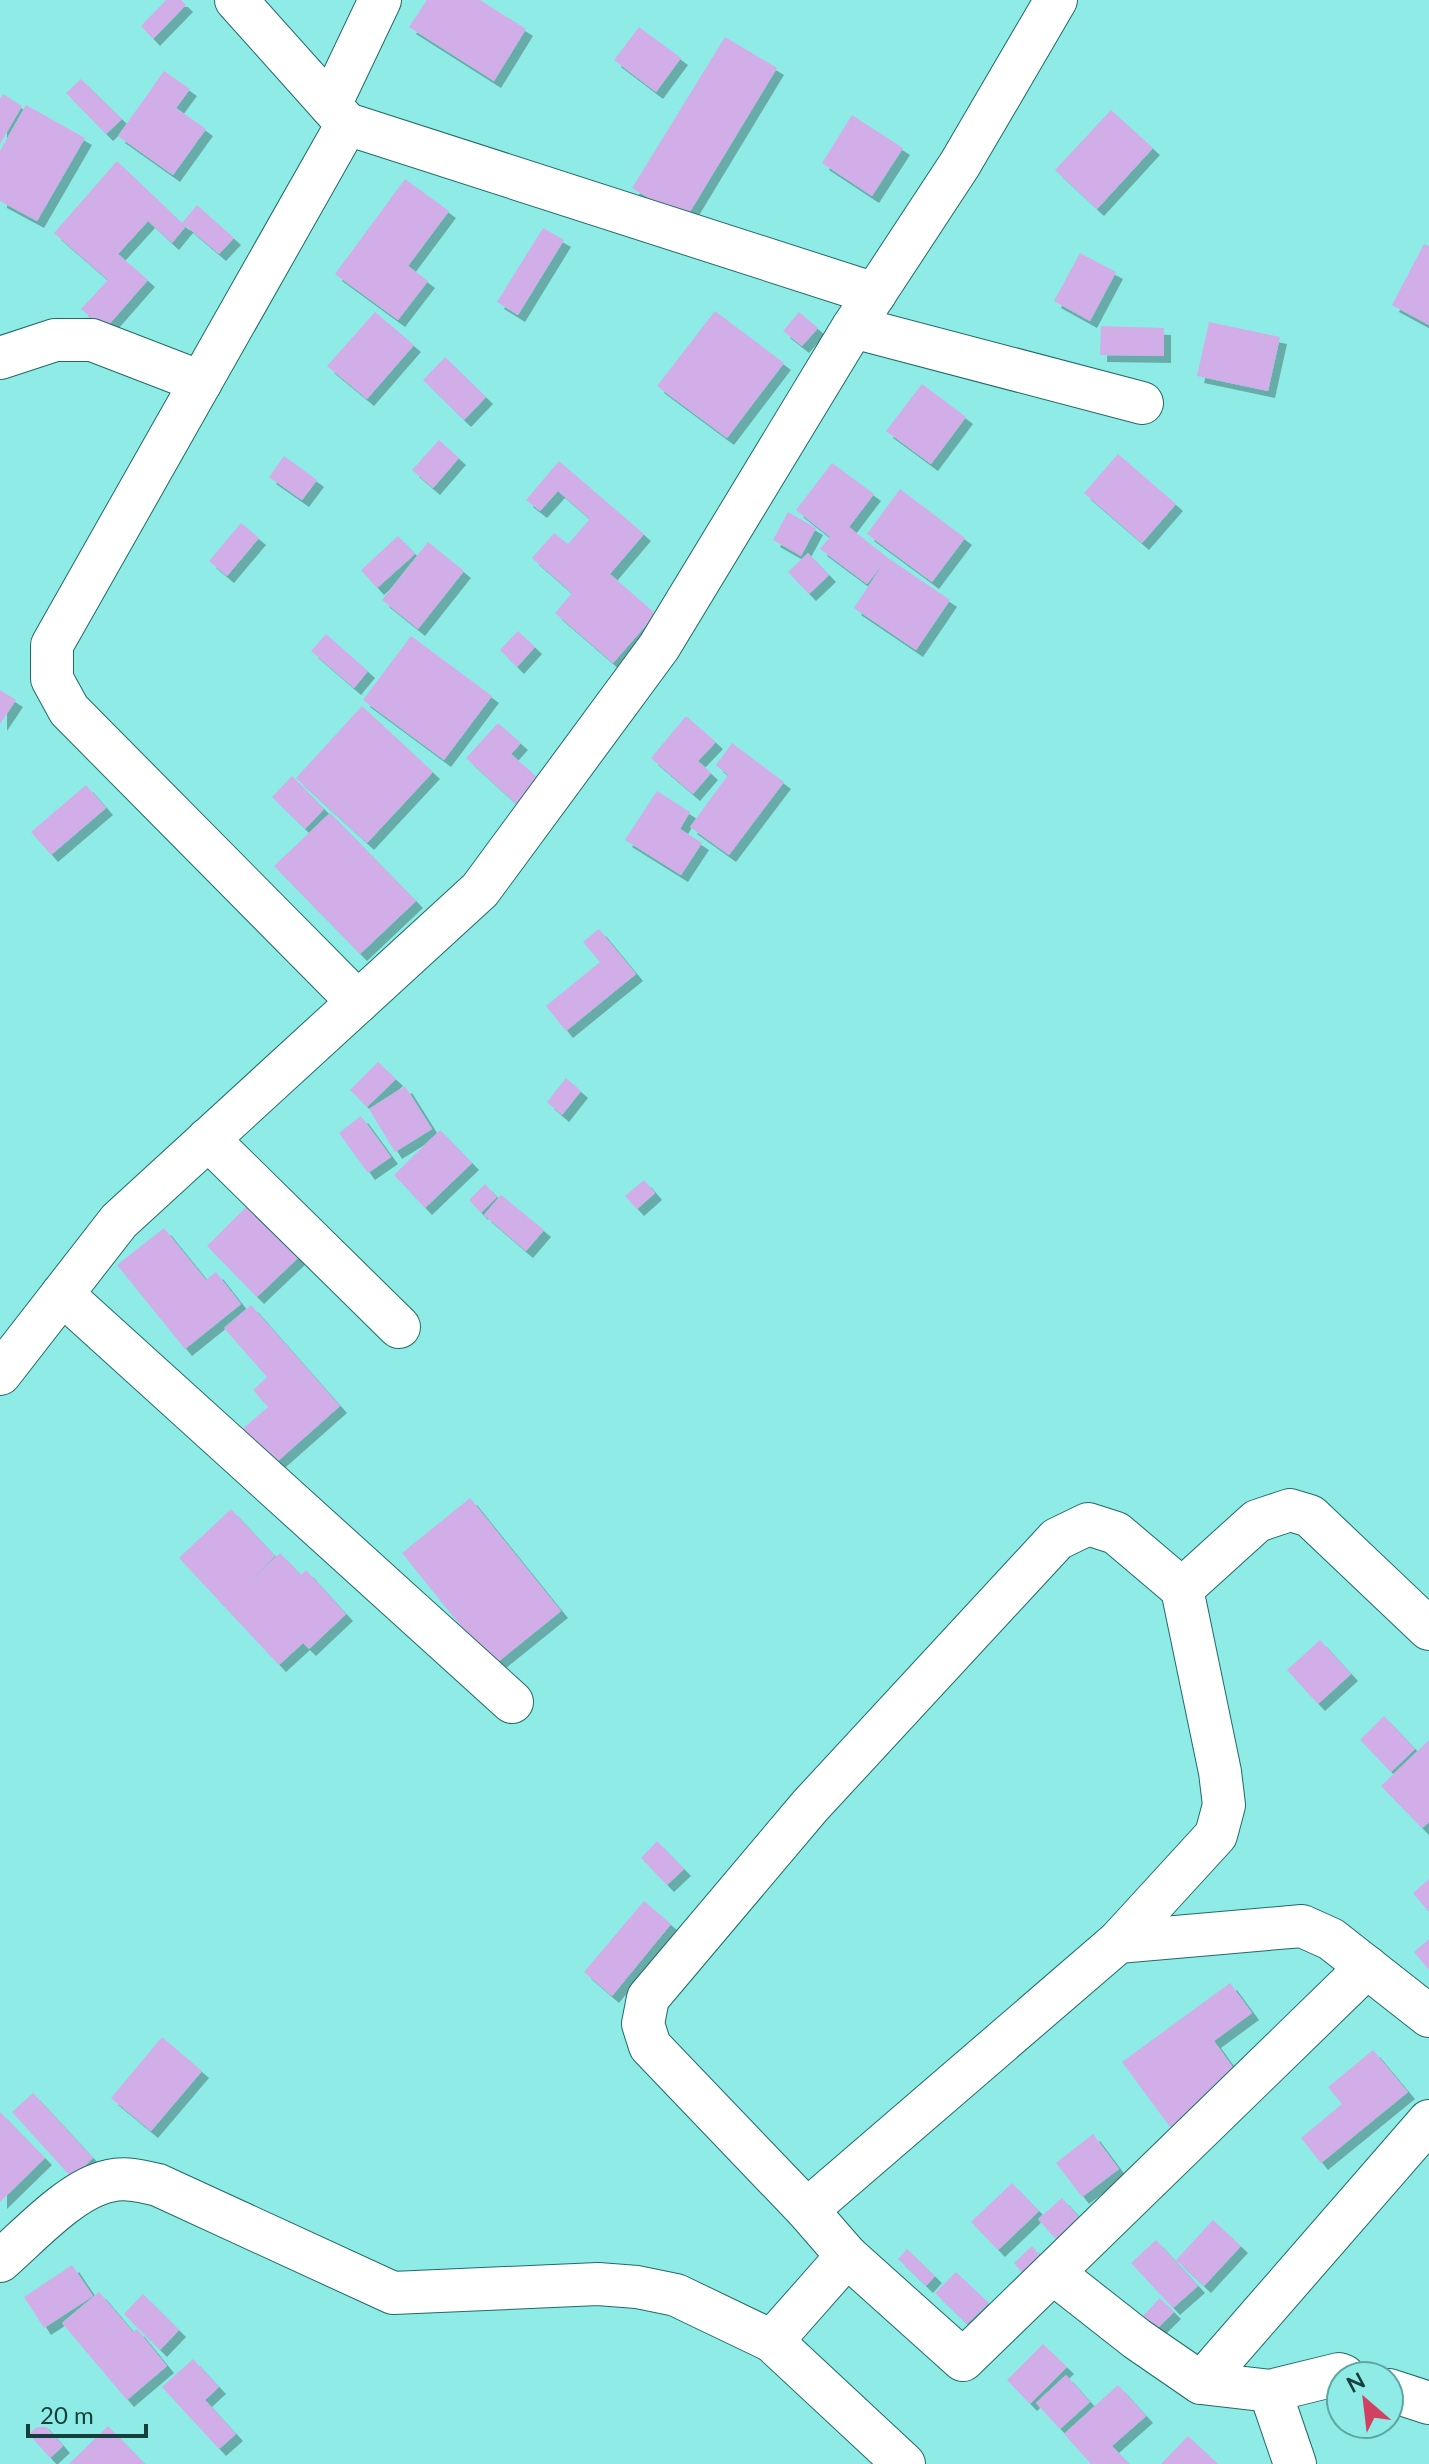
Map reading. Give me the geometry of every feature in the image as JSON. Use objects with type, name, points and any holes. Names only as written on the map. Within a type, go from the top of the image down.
[{"type":"street","points":[[236,0],[339,114],[864,310],[1142,403]]},
{"type":"street","points":[[358,1002],[69,710],[52,679],[52,645],[201,382],[339,114],[380,0]]},
{"type":"street","points":[[0,1374],[119,1221],[480,890],[659,647],[864,310],[960,164],[1056,0]]},
{"type":"street","points":[[0,358],[55,340],[92,340],[201,382]]},
{"type":"street","points":[[208,1139],[399,1327]]},
{"type":"street","points":[[62,1294],[512,1702]]},
{"type":"street","points":[[1182,1589],[1257,1521],[1290,1510],[1310,1516],[1429,1629]]},
{"type":"street","points":[[807,2210],[1118,1942],[1216,1835],[1224,1805],[1220,1772],[1182,1589],[1116,1533],[1088,1524],[1057,1539],[810,1806],[648,1998],[643,2024],[650,2046],[847,2256],[963,2360],[1367,1967]]},
{"type":"street","points":[[1118,1942],[1302,1926],[1331,1939],[1429,2016]]},
{"type":"street","points":[[1201,2383],[1429,2121]]},
{"type":"street","points":[[0,2261],[75,2196],[107,2181],[129,2179],[158,2185],[393,2293],[598,2284],[637,2287],[676,2295],[772,2341],[904,2464]]},
{"type":"street","points":[[772,2341],[847,2256]]},
{"type":"street","points":[[1053,2273],[1137,2339],[1201,2383],[1270,2391],[1325,2377]]},
{"type":"street","points":[[1270,2391],[1295,2464]]},
{"type":"street","points":[[1405,2395],[1429,2402]]},
{"type":"building","points":[[166,0],[181,0],[186,5],[153,39],[141,26]]},
{"type":"building","points":[[427,0],[480,0],[526,29],[494,81],[409,27]]},
{"type":"building","points":[[639,27],[681,58],[656,92],[614,60]]},
{"type":"building","points":[[725,37],[777,68],[685,220],[632,188]]},
{"type":"building","points":[[164,71],[190,89],[176,108],[206,129],[173,175],[118,136]]},
{"type":"building","points":[[81,79],[122,119],[106,134],[66,93]]},
{"type":"building","points":[[3,94],[22,106],[0,144],[0,99]]},
{"type":"building","points":[[26,105],[85,138],[37,221],[0,201],[0,151]]},
{"type":"building","points":[[1111,110],[1153,148],[1097,209],[1055,170]]},
{"type":"building","points":[[852,115],[903,148],[872,196],[822,163]]},
{"type":"building","points":[[117,161],[182,223],[197,205],[234,238],[219,254],[186,226],[172,243],[148,221],[118,254],[148,280],[105,329],[81,309],[108,280],[54,233]]},
{"type":"building","points":[[405,179],[449,211],[408,266],[428,281],[398,320],[335,274]]},
{"type":"building","points":[[543,228],[564,240],[518,315],[497,302]]},
{"type":"building","points":[[1424,244],[1429,246],[1429,325],[1392,305]]},
{"type":"building","points":[[1080,253],[1116,272],[1090,321],[1054,301]]},
{"type":"building","points":[[715,311],[784,363],[727,438],[657,386]]},
{"type":"building","points":[[375,312],[414,345],[367,399],[327,366]]},
{"type":"building","points":[[799,312],[818,328],[802,346],[783,331]]},
{"type":"building","points":[[1209,322],[1280,337],[1268,391],[1197,376]]},
{"type":"building","points":[[1101,326],[1164,328],[1164,356],[1100,355]]},
{"type":"building","points":[[445,357],[486,397],[464,420],[423,380]]},
{"type":"building","points":[[922,384],[966,417],[931,464],[886,431]]},
{"type":"building","points":[[439,440],[459,458],[433,488],[412,470]]},
{"type":"building","points":[[1118,454],[1176,504],[1142,543],[1084,493]]},
{"type":"building","points":[[284,456],[317,480],[302,500],[269,477]]},
{"type":"building","points":[[559,461],[644,534],[610,574],[656,614],[613,663],[555,613],[572,593],[532,558],[554,533],[568,544],[590,519],[558,491],[540,511],[526,500]]},
{"type":"building","points":[[832,463],[874,494],[849,527],[950,600],[916,650],[854,608],[883,564],[867,584],[820,549],[830,537],[796,510]]},
{"type":"building","points":[[900,489],[965,538],[932,582],[867,534]]},
{"type":"building","points":[[788,512],[816,528],[801,556],[773,540]]},
{"type":"building","points":[[241,523],[259,538],[227,576],[209,561]]},
{"type":"building","points":[[398,536],[415,554],[377,588],[361,570]]},
{"type":"building","points":[[428,542],[464,571],[418,629],[382,600]]},
{"type":"building","points":[[808,553],[829,575],[809,594],[788,572]]},
{"type":"building","points":[[518,631],[535,647],[517,667],[500,650]]},
{"type":"building","points":[[326,634],[368,671],[354,688],[311,651]]},
{"type":"building","points":[[411,636],[492,696],[444,760],[363,700]]},
{"type":"building","points":[[0,690],[16,700],[0,724]]},
{"type":"building","points":[[362,706],[433,772],[367,843],[296,778]]},
{"type":"building","points":[[686,716],[716,742],[698,761],[711,773],[693,794],[651,758]]},
{"type":"building","points":[[498,723],[521,743],[511,754],[546,785],[523,810],[466,758]]},
{"type":"building","points":[[732,743],[784,782],[729,855],[690,827],[728,775],[716,765]]},
{"type":"building","points":[[292,776],[324,809],[305,829],[272,797]]},
{"type":"building","points":[[86,785],[106,808],[51,855],[31,832]]},
{"type":"building","points":[[657,791],[690,812],[680,829],[702,843],[681,875],[625,840]]},
{"type":"building","points":[[330,813],[416,901],[360,954],[274,866]]},
{"type":"building","points":[[599,929],[636,974],[566,1031],[546,1006],[600,962],[583,942]]},
{"type":"building","points":[[378,1062],[396,1079],[367,1107],[350,1090]]},
{"type":"building","points":[[566,1078],[581,1091],[562,1115],[547,1102]]},
{"type":"building","points":[[405,1086],[432,1129],[395,1152],[369,1109]]},
{"type":"building","points":[[361,1116],[391,1157],[368,1173],[339,1133]]},
{"type":"building","points":[[440,1130],[472,1163],[425,1208],[394,1175]]},
{"type":"building","points":[[644,1180],[655,1193],[637,1209],[625,1196]]},
{"type":"building","points":[[485,1184],[497,1197],[481,1213],[469,1200]]},
{"type":"building","points":[[501,1195],[544,1230],[526,1251],[484,1215]]},
{"type":"building","points":[[251,1202],[302,1254],[257,1297],[207,1246]]},
{"type":"building","points":[[164,1228],[206,1280],[216,1272],[241,1304],[185,1349],[117,1265]]},
{"type":"building","points":[[251,1305],[340,1406],[270,1468],[239,1432],[268,1407],[253,1390],[267,1377],[224,1328]]},
{"type":"building","points":[[470,1498],[561,1611],[493,1666],[402,1553]]},
{"type":"building","points":[[231,1509],[275,1556],[247,1584],[280,1553],[301,1575],[306,1570],[346,1614],[309,1649],[303,1643],[279,1665],[179,1558]]},
{"type":"building","points":[[1320,1640],[1351,1674],[1318,1704],[1287,1670]]},
{"type":"building","points":[[1384,1716],[1415,1749],[1391,1772],[1360,1740]]},
{"type":"building","points":[[1429,1740],[1429,1822],[1422,1828],[1381,1786]]},
{"type":"building","points":[[657,1841],[684,1869],[667,1885],[641,1858]]},
{"type":"building","points":[[1429,1879],[1429,1912],[1413,1893]]},
{"type":"building","points":[[644,1901],[671,1924],[612,1996],[584,1972]]},
{"type":"building","points":[[1429,1939],[1429,1970],[1414,1952]]},
{"type":"building","points":[[1230,1983],[1252,2013],[1214,2041],[1240,2077],[1170,2127],[1122,2062]]},
{"type":"building","points":[[162,2037],[202,2071],[151,2131],[111,2098]]},
{"type":"building","points":[[1373,2050],[1408,2092],[1321,2163],[1301,2138],[1342,2104],[1328,2087]]},
{"type":"building","points":[[33,2093],[93,2158],[72,2178],[12,2112]]},
{"type":"building","points":[[0,2112],[45,2158],[0,2202]]},
{"type":"building","points":[[1093,2134],[1119,2169],[1082,2197],[1056,2163]]},
{"type":"building","points":[[1012,2183],[1039,2211],[998,2250],[971,2222]]},
{"type":"building","points":[[1062,2198],[1085,2224],[1061,2245],[1038,2219]]},
{"type":"building","points":[[1213,2220],[1241,2246],[1204,2286],[1176,2260]]},
{"type":"building","points":[[1156,2240],[1198,2286],[1173,2308],[1131,2263]]},
{"type":"building","points":[[1032,2246],[1049,2266],[1030,2282],[1014,2263]]},
{"type":"building","points":[[907,2249],[935,2276],[926,2286],[898,2259]]},
{"type":"building","points":[[72,2265],[93,2296],[44,2328],[24,2297]]},
{"type":"building","points":[[956,2272],[989,2303],[967,2324],[935,2293]]},
{"type":"building","points":[[99,2292],[133,2332],[137,2329],[167,2366],[127,2400],[62,2323]]},
{"type":"building","points":[[143,2294],[179,2330],[160,2350],[124,2314]]},
{"type":"building","points":[[1160,2298],[1174,2312],[1154,2332],[1140,2319]]},
{"type":"building","points":[[1043,2344],[1067,2367],[1030,2404],[1007,2380]]},
{"type":"building","points":[[193,2359],[219,2387],[205,2400],[236,2434],[219,2449],[162,2387]]},
{"type":"building","points":[[1066,2375],[1090,2402],[1060,2429],[1036,2403]]},
{"type":"building","points":[[1118,2385],[1146,2416],[1112,2446],[1129,2464],[1091,2464],[1064,2434]]},
{"type":"building","points":[[42,2422],[63,2446],[50,2458],[29,2434]]},
{"type":"building","points":[[108,2426],[145,2464],[69,2464]]},
{"type":"building","points":[[1188,2436],[1218,2464],[1161,2464]]}]
